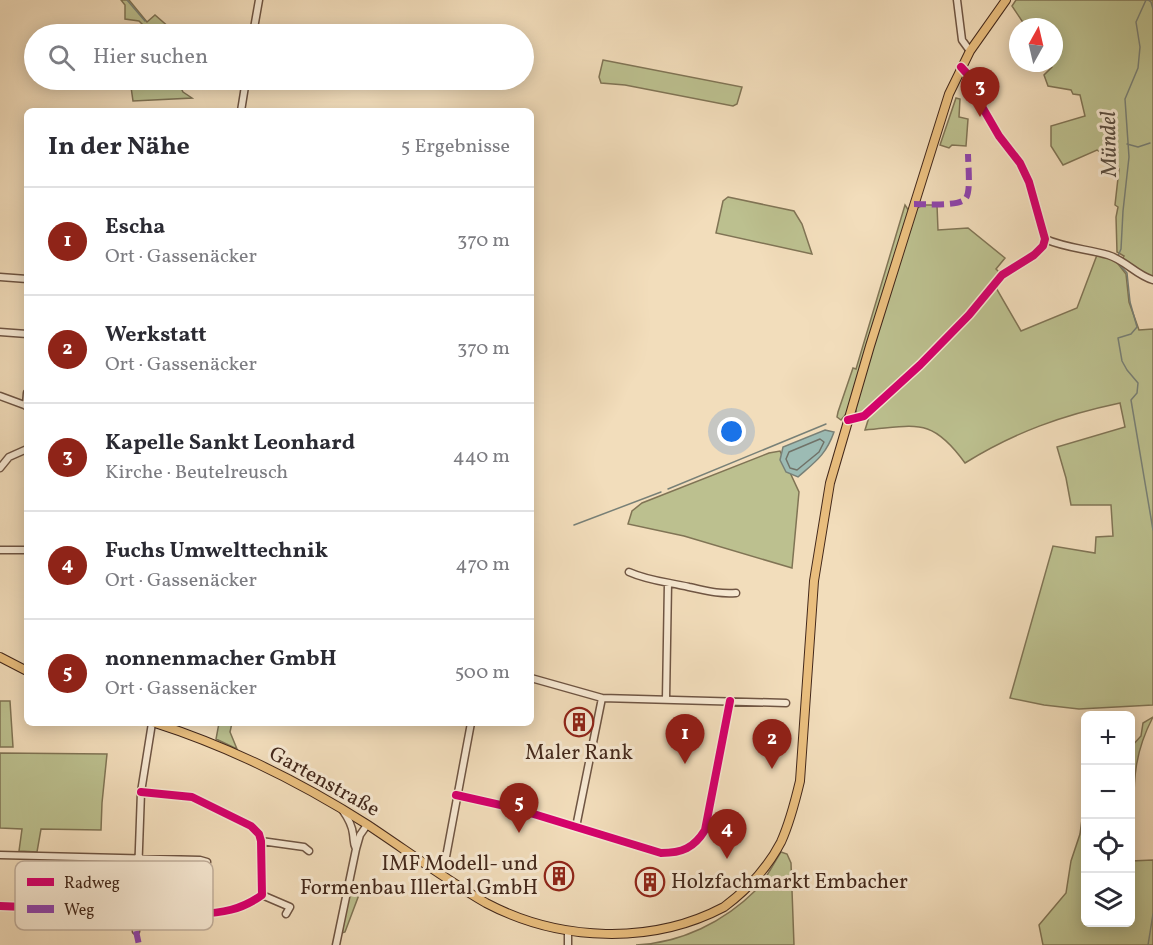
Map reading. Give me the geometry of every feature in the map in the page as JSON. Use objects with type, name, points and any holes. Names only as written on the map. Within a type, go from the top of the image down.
[{"type":"main road","name":"Gartenstraße","points":[[163,726],[184,732],[280,775],[367,825],[466,891],[506,913],[568,934],[605,940],[652,938],[676,932],[703,920],[732,901],[747,888],[779,844],[793,810],[800,781],[818,551],[830,483],[938,124],[961,67],[1006,0]]},
{"type":"main road","points":[[0,657],[24,669]]},
{"type":"street","points":[[255,24],[259,0]]},
{"type":"street","points":[[957,0],[962,40],[970,51]]},
{"type":"street","points":[[848,420],[864,416],[920,365],[969,315],[1002,275],[1034,255],[1045,239],[1029,182],[978,99],[971,78],[961,67]]},
{"type":"street","points":[[241,108],[244,90]]},
{"type":"street","points":[[1045,239],[1061,246],[1110,255],[1134,272],[1153,280]]},
{"type":"street","points":[[0,277],[24,279]]},
{"type":"street","points":[[0,332],[24,334]]},
{"type":"street","points":[[0,396],[24,405]]},
{"type":"street","points":[[1,464],[9,457],[24,450]]},
{"type":"street","points":[[0,550],[24,550]]},
{"type":"street","points":[[629,572],[649,581],[717,594],[736,593]]},
{"type":"street","points":[[666,699],[668,584]]},
{"type":"street","points":[[534,679],[602,698],[786,703]]},
{"type":"street","points":[[576,827],[602,698]]},
{"type":"street","points":[[456,795],[514,808],[661,853],[687,850],[698,841],[705,830],[730,701]]},
{"type":"street","points":[[139,861],[141,792],[152,726]]},
{"type":"street","points":[[440,874],[446,857],[470,726]]},
{"type":"street","points":[[141,792],[192,797],[251,826],[259,834],[261,841],[262,896]]},
{"type":"street","points":[[342,810],[350,820],[356,849]]},
{"type":"street","points":[[336,945],[356,849],[360,835],[367,825]]},
{"type":"street","points":[[261,841],[304,847],[309,851]]},
{"type":"street","points":[[0,855],[204,861]]},
{"type":"street","points":[[213,913],[225,913],[249,904],[262,896]]},
{"type":"street","points":[[262,896],[290,907],[286,914]]},
{"type":"street","points":[[0,906],[15,907]]},
{"type":"street","points":[[568,934],[568,945]]},
{"type":"green space","points":[[121,0],[129,0],[147,22],[155,15],[165,24],[142,24],[139,21],[125,19],[125,5]]},
{"type":"green space","points":[[1016,0],[1153,0],[1153,278],[1122,259],[1124,256],[1117,252],[1118,207],[1115,205],[1119,169],[1108,156],[1097,150],[1063,165],[1051,146],[1051,126],[1085,116],[1080,95],[1073,94],[1071,90],[1048,86],[1044,75],[1047,72],[1063,72],[1063,18],[1020,18],[1012,6]]},
{"type":"green space","points":[[603,60],[742,87],[737,104],[733,106],[625,85],[601,83],[599,77]]},
{"type":"green space","points":[[131,90],[182,90],[192,98],[133,101]]},
{"type":"green space","points":[[956,98],[960,99],[959,117],[968,119],[966,146],[952,145],[949,148],[940,145]]},
{"type":"green space","points":[[728,197],[794,211],[802,224],[812,254],[716,233],[723,201]]},
{"type":"green space","points":[[905,205],[909,211],[847,413],[841,420],[837,417],[838,412],[853,368],[856,369]]},
{"type":"green space","points":[[923,205],[937,205],[938,230],[968,228],[1005,258],[996,269],[1000,273],[943,338],[863,413],[857,414],[855,407],[915,209]]},
{"type":"green space","points":[[1097,255],[1115,260],[1126,274],[1129,302],[1139,330],[1153,329],[1153,705],[1079,709],[1010,698],[1053,546],[1095,553],[1096,537],[1113,536],[1111,505],[1071,505],[1057,447],[1125,427],[1120,403],[1040,426],[1002,442],[965,463],[942,437],[921,427],[865,430],[870,414],[995,286],[1021,331],[1077,308]]},
{"type":"green space","points":[[780,451],[799,492],[792,568],[684,536],[628,524],[632,511],[642,503],[769,453]]},
{"type":"green space","points":[[0,701],[10,701],[13,747],[0,747]]},
{"type":"green space","points":[[1153,717],[1142,742],[1135,778],[1135,743],[1141,736],[1143,723]]},
{"type":"green space","points":[[218,726],[231,726],[230,732],[237,749],[216,739]]},
{"type":"green space","points":[[0,753],[107,754],[101,830],[41,829],[37,852],[19,851],[22,829],[0,828]]},
{"type":"green space","points":[[1081,827],[1081,927],[1135,927],[1135,861],[1153,860],[1153,945],[1043,945],[1039,925],[1066,893],[1071,861]]},
{"type":"green space","points":[[781,852],[787,854],[791,863],[794,945],[636,945],[669,940],[716,921],[760,886]]},
{"type":"green space","points":[[358,889],[360,892],[345,932],[342,933],[349,893]]},
{"type":"water","points":[[825,430],[834,432],[819,458],[798,477],[786,472],[780,460],[783,447]]},
{"type":"waterway","points":[[127,0],[145,21]]},
{"type":"waterway","name":"Mündel","points":[[1118,256],[1121,249],[1129,157],[1125,99],[1138,68],[1140,47],[1136,22],[1146,0]]},
{"type":"waterway","points":[[1148,0],[1153,9]]},
{"type":"waterway","points":[[1127,144],[1138,147],[1150,143]]},
{"type":"waterway","points":[[1118,263],[1127,273],[1130,302],[1137,327],[1131,334],[1118,338],[1122,361],[1138,383],[1137,393],[1131,400],[1153,530]]},
{"type":"waterway","points":[[668,489],[826,424]]},
{"type":"waterway","points":[[574,525],[661,492]]},
{"type":"waterway","points":[[1148,945],[1153,914]]},
{"type":"marked path","points":[[914,204],[950,204],[963,201],[968,195],[968,154]]},
{"type":"marked path","points":[[136,931],[139,945]]},
{"type":"cycle path","points":[[848,420],[864,416],[920,365],[969,315],[1002,275],[1034,255],[1043,246],[1045,239],[1029,182],[1020,163],[999,136],[981,105],[971,78],[961,67]]},
{"type":"cycle path","points":[[456,795],[514,808],[661,853],[687,848],[705,830],[730,701]]},
{"type":"cycle path","points":[[141,792],[192,797],[251,826],[259,834],[262,895],[231,910],[213,913]]},
{"type":"cycle path","points":[[0,906],[15,907]]},
{"type":"place","name":"Kapelle Sankt Leonhard","points":[[980,117]]},
{"type":"place","name":"Maler Rank","points":[[579,722]]},
{"type":"place","name":"Escha","points":[[685,764]]},
{"type":"place","name":"Werkstatt","points":[[772,769]]},
{"type":"place","name":"nonnenmacher GmbH","points":[[519,833]]},
{"type":"place","name":"Fuchs Umwelttechnik","points":[[727,859]]},
{"type":"place","name":"IMF Modell- und Formenbau Illertal GmbH","points":[[559,876]]},
{"type":"place","name":"Holzfachmarkt Embacher","points":[[650,882]]}]
